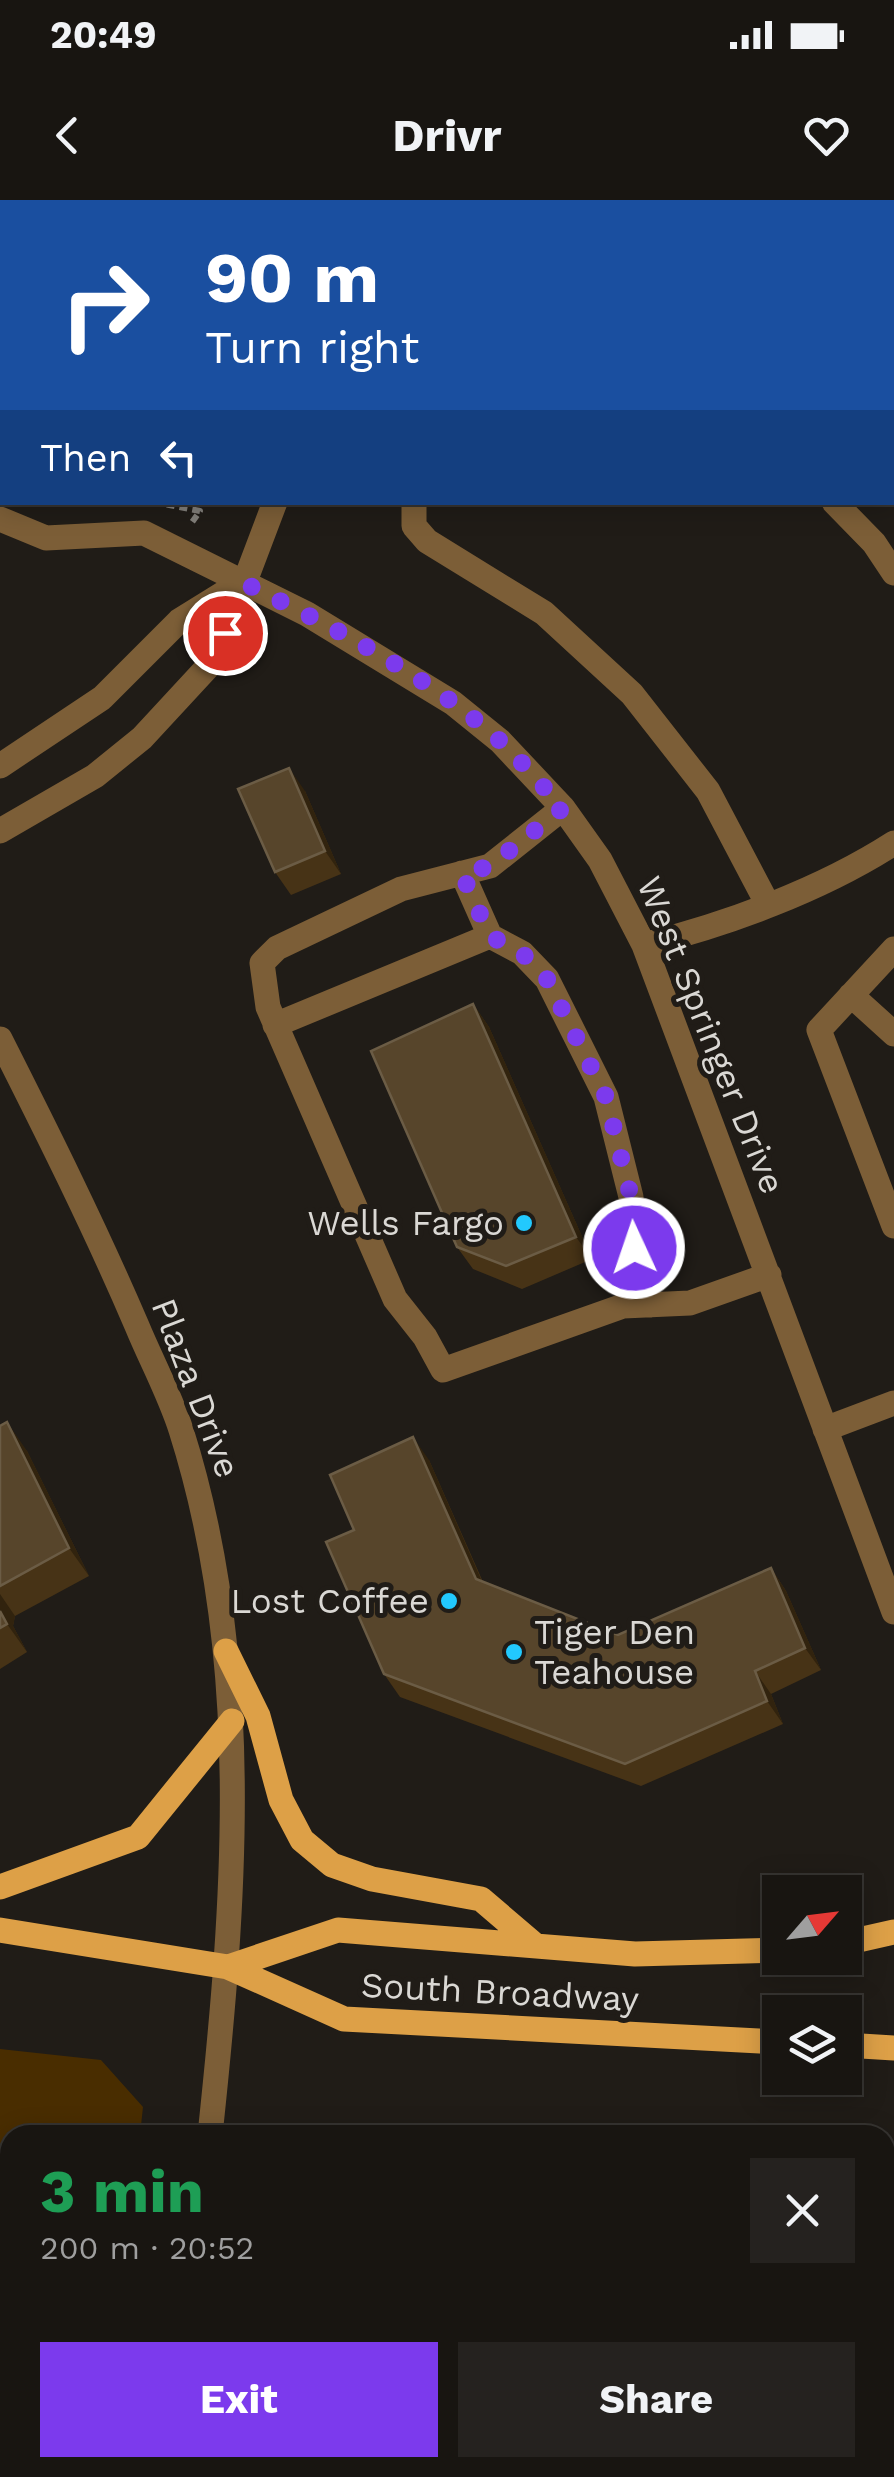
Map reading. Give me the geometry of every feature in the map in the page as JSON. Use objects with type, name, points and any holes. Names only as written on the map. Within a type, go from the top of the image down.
[{"type":"main road","points":[[226,1651],[258,1716],[281,1800],[302,1840],[332,1865],[372,1879],[481,1899],[536,1946]]},
{"type":"main road","points":[[0,1887],[138,1837],[232,1721]]},
{"type":"main road","name":"South Broadway","points":[[0,1930],[228,1966],[344,2019],[762,2041]]},
{"type":"main road","name":"South Broadway","points":[[228,1966],[338,1930],[635,1954],[762,1950]]},
{"type":"main road","points":[[862,1939],[894,1932]]},
{"type":"main road","points":[[862,2046],[894,2048]]},
{"type":"street","points":[[0,831],[95,776],[142,738],[216,658],[274,505]]},
{"type":"street","points":[[414,505],[414,526],[427,541],[544,613],[632,694],[708,791],[767,903]]},
{"type":"street","points":[[837,505],[874,543],[894,573]]},
{"type":"street","name":"West Springer Drive","points":[[0,519],[46,538],[144,532],[307,614],[453,703],[500,741],[563,808],[600,860],[644,945],[894,1612]]},
{"type":"street","points":[[0,766],[102,698],[179,620],[242,582]]},
{"type":"street","points":[[563,808],[490,866],[401,889],[277,948],[262,963],[268,1007],[275,1025],[395,1299],[426,1337],[443,1370],[624,1306],[690,1303],[769,1276]]},
{"type":"street","points":[[644,945],[767,903],[862,864],[894,844]]},
{"type":"street","points":[[462,874],[490,936],[522,953],[547,979],[606,1097],[631,1197],[634,1248],[650,1305]]},
{"type":"street","points":[[275,1025],[490,936]]},
{"type":"street","points":[[894,950],[819,1030],[894,1226]]},
{"type":"street","points":[[852,995],[894,1034]]},
{"type":"street","name":"Plaza Drive","points":[[0,1039],[84,1203],[180,1426],[203,1506],[226,1651],[232,1721],[228,1966],[211,2125]]},
{"type":"street","points":[[825,1428],[894,1404]]},
{"type":"shaded area","points":[[0,2049],[101,2060],[143,2107],[141,2125],[0,2125]]},
{"type":"building","points":[[289,768],[325,851],[275,872],[238,789]]},
{"type":"building","points":[[473,1004],[576,1237],[506,1266],[457,1247],[371,1051]]},
{"type":"building","points":[[7,1422],[69,1548],[0,1586],[0,1426]]},
{"type":"building","points":[[413,1437],[476,1579],[618,1635],[771,1568],[805,1648],[755,1671],[767,1701],[625,1764],[384,1674],[326,1542],[354,1530],[330,1475]]},
{"type":"place","name":"Wells Fargo","points":[[524,1223]]},
{"type":"place","name":"Lost Coffee","points":[[449,1601]]},
{"type":"place","name":"Tiger Den Teahouse","points":[[514,1652]]},
{"type":"route","points":[[225,633],[242,582],[307,614],[453,703],[500,741],[563,808],[490,866],[462,874],[490,936],[522,953],[547,979],[606,1097],[631,1197],[634,1248]]}]
